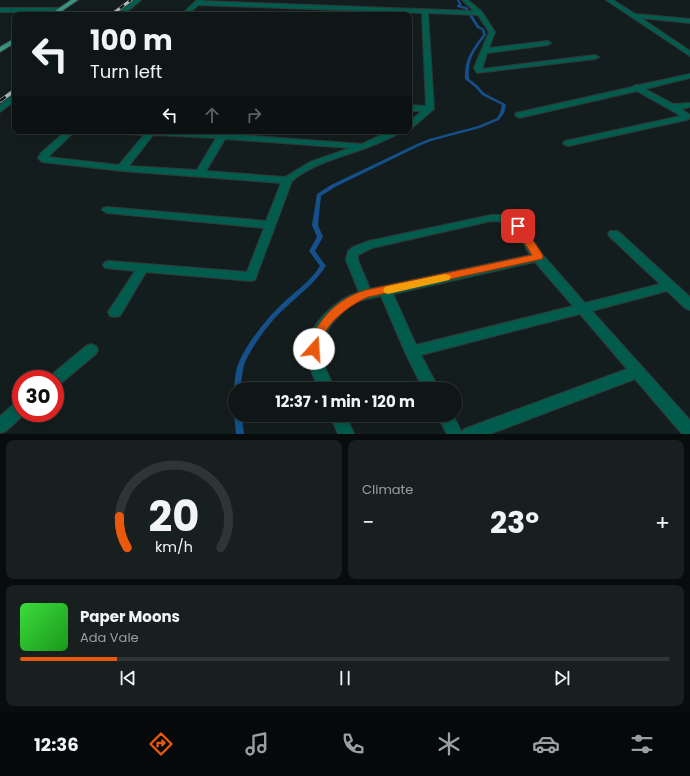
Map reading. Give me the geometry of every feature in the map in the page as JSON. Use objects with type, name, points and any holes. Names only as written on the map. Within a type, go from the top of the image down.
[{"type":"main road","points":[[58,12],[75,0]]},
{"type":"main road","points":[[0,50],[12,42]]},
{"type":"street","points":[[123,12],[138,0]]},
{"type":"street","points":[[294,12],[300,0]]},
{"type":"street","points":[[345,12],[349,0]]},
{"type":"street","points":[[465,0],[478,13],[492,33],[478,68],[480,71],[595,57]]},
{"type":"street","points":[[608,0],[635,16],[690,54]]},
{"type":"street","points":[[187,12],[198,1],[296,7],[478,13]]},
{"type":"street","points":[[0,10],[61,10]]},
{"type":"street","points":[[425,11],[430,109]]},
{"type":"street","points":[[635,16],[690,21]]},
{"type":"street","points":[[485,51],[548,43]]},
{"type":"street","points":[[519,115],[636,87],[690,76]]},
{"type":"street","points":[[568,143],[687,116],[636,87]]},
{"type":"street","points":[[0,109],[12,99]]},
{"type":"street","points":[[672,107],[690,105]]},
{"type":"street","points":[[412,108],[430,109]]},
{"type":"street","points":[[412,124],[430,109]]},
{"type":"street","points":[[68,134],[44,155],[43,158],[45,160],[122,168],[287,180]]},
{"type":"street","points":[[122,168],[150,134]]},
{"type":"street","points":[[200,173],[222,134]]},
{"type":"street","points":[[234,134],[364,146]]},
{"type":"street","points":[[109,265],[251,277],[269,225],[287,180],[295,173],[312,165],[364,146],[391,134]]},
{"type":"street","points":[[107,210],[269,225]]},
{"type":"street","points":[[366,294],[352,260],[352,254],[357,250],[370,245],[491,218],[505,218],[516,223],[538,257],[690,432]]},
{"type":"street","points":[[614,234],[690,305]]},
{"type":"street","points":[[324,382],[315,360],[314,349],[317,336],[322,327],[345,304],[366,294],[538,257]]},
{"type":"street","points":[[115,312],[143,268]]},
{"type":"street","points":[[412,352],[669,286]]},
{"type":"street","points":[[385,291],[412,352],[427,382]]},
{"type":"street","points":[[64,372],[91,350]]},
{"type":"street","points":[[470,434],[638,372]]},
{"type":"street","points":[[0,426],[12,416]]},
{"type":"street","points":[[341,422],[346,434]]},
{"type":"street","points":[[449,422],[455,434]]},
{"type":"waterway","points":[[238,382],[241,365],[259,334],[277,312],[309,283],[319,273],[323,266],[312,251],[320,237],[315,225],[319,195],[333,186],[418,145],[430,140],[479,127],[498,119],[502,113],[504,105],[483,94],[467,79],[466,72],[468,60],[485,35],[483,30],[478,27],[466,8],[458,6],[461,5],[458,0]]},
{"type":"waterway","points":[[239,422],[240,434]]},
{"type":"railway","points":[[115,12],[131,0]]},
{"type":"railway","points":[[0,101],[12,92]]},
{"type":"slow traffic","points":[[388,290],[445,277]]},
{"type":"route","points":[[314,349],[317,336],[322,327],[339,309],[351,300],[366,294],[538,257],[518,226]]}]
